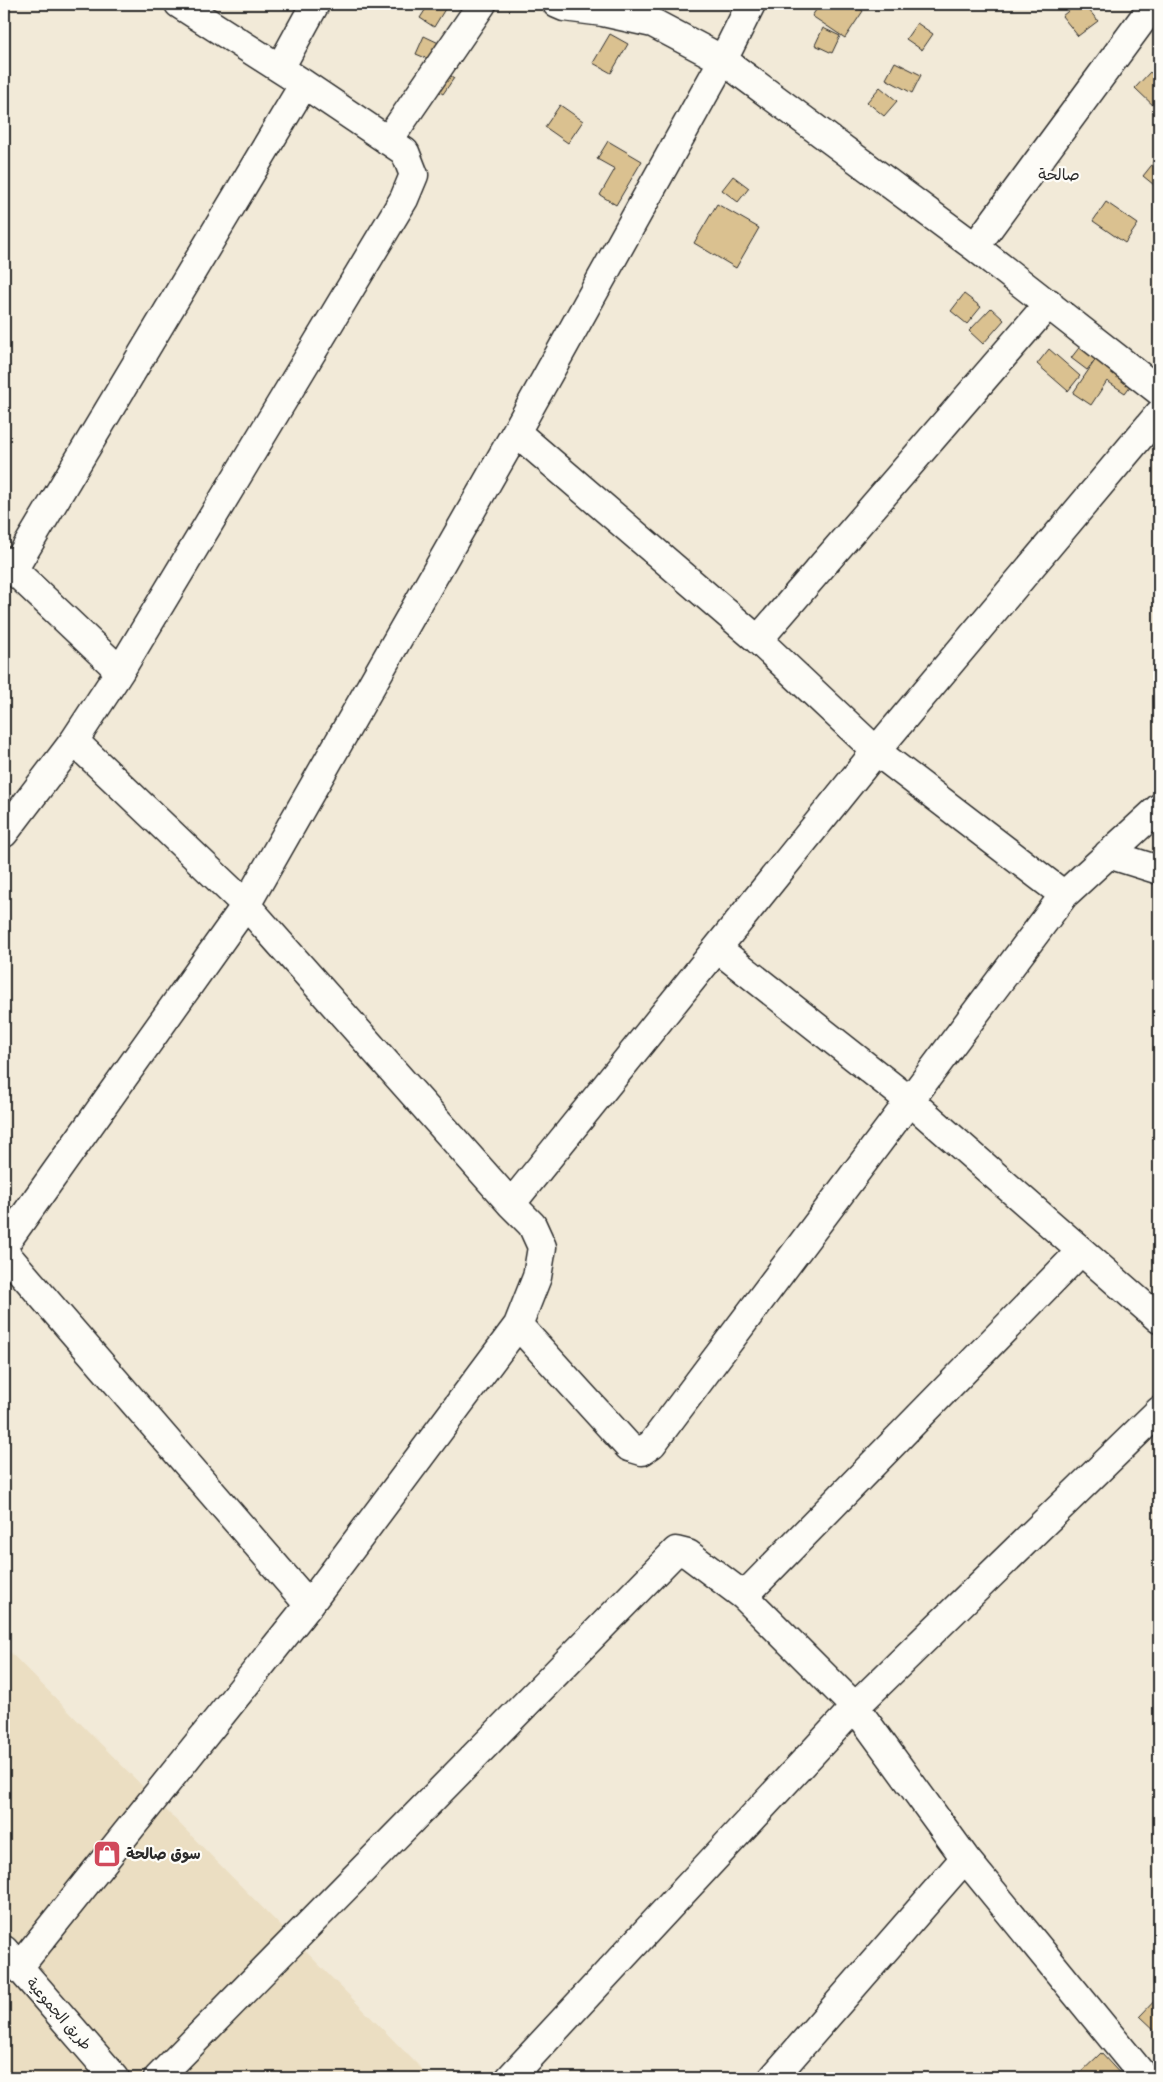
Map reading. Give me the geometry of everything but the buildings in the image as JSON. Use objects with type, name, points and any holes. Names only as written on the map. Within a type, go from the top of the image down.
[{"type":"street","points":[[4,833],[74,741],[120,671],[404,199],[414,175],[405,152],[280,68],[179,4]]},
{"type":"street","points":[[280,68],[315,4]]},
{"type":"street","points":[[388,141],[482,4]]},
{"type":"street","points":[[557,4],[564,7],[603,12],[653,23],[723,60],[1049,303],[1159,392]]},
{"type":"street","points":[[4,1245],[246,905],[516,432],[723,60],[751,4]]},
{"type":"street","points":[[975,247],[1153,4]]},
{"type":"street","points":[[120,671],[8,566],[304,84]]},
{"type":"street","points":[[758,640],[1049,303]]},
{"type":"street","points":[[511,1204],[876,751],[1159,414]]},
{"type":"street","points":[[516,432],[758,640],[876,751],[1064,895]]},
{"type":"street","points":[[11,1959],[309,1605],[518,1325],[537,1276],[542,1247],[532,1225],[511,1204],[246,905],[74,741]]},
{"type":"street","points":[[518,1325],[629,1447],[642,1451],[652,1444],[1064,895],[1159,808]]},
{"type":"street","points":[[1108,854],[1159,870]]},
{"type":"street","points":[[718,949],[910,1101],[1080,1252],[1159,1318]]},
{"type":"street","points":[[4,1252],[309,1605]]},
{"type":"street","points":[[744,1596],[1080,1252]]},
{"type":"street","points":[[510,2078],[855,1707],[1159,1411]]},
{"type":"street","points":[[158,2078],[667,1558],[676,1551],[688,1554],[744,1596],[855,1707],[965,1858],[1146,2078]]},
{"type":"street","points":[[773,2078],[965,1858]]},
{"type":"street","name":"طريق الجموعية","points":[[11,1959],[115,2078]]},
{"type":"shaded area","name":"سوق صالحة","points":[[4,1646],[415,2062],[431,2078],[4,2078]]},
{"type":"place","name":"سوق صالحة","points":[[107,1854]]},
{"type":"district","name":"صالحة","points":[[1059,174]]}]
